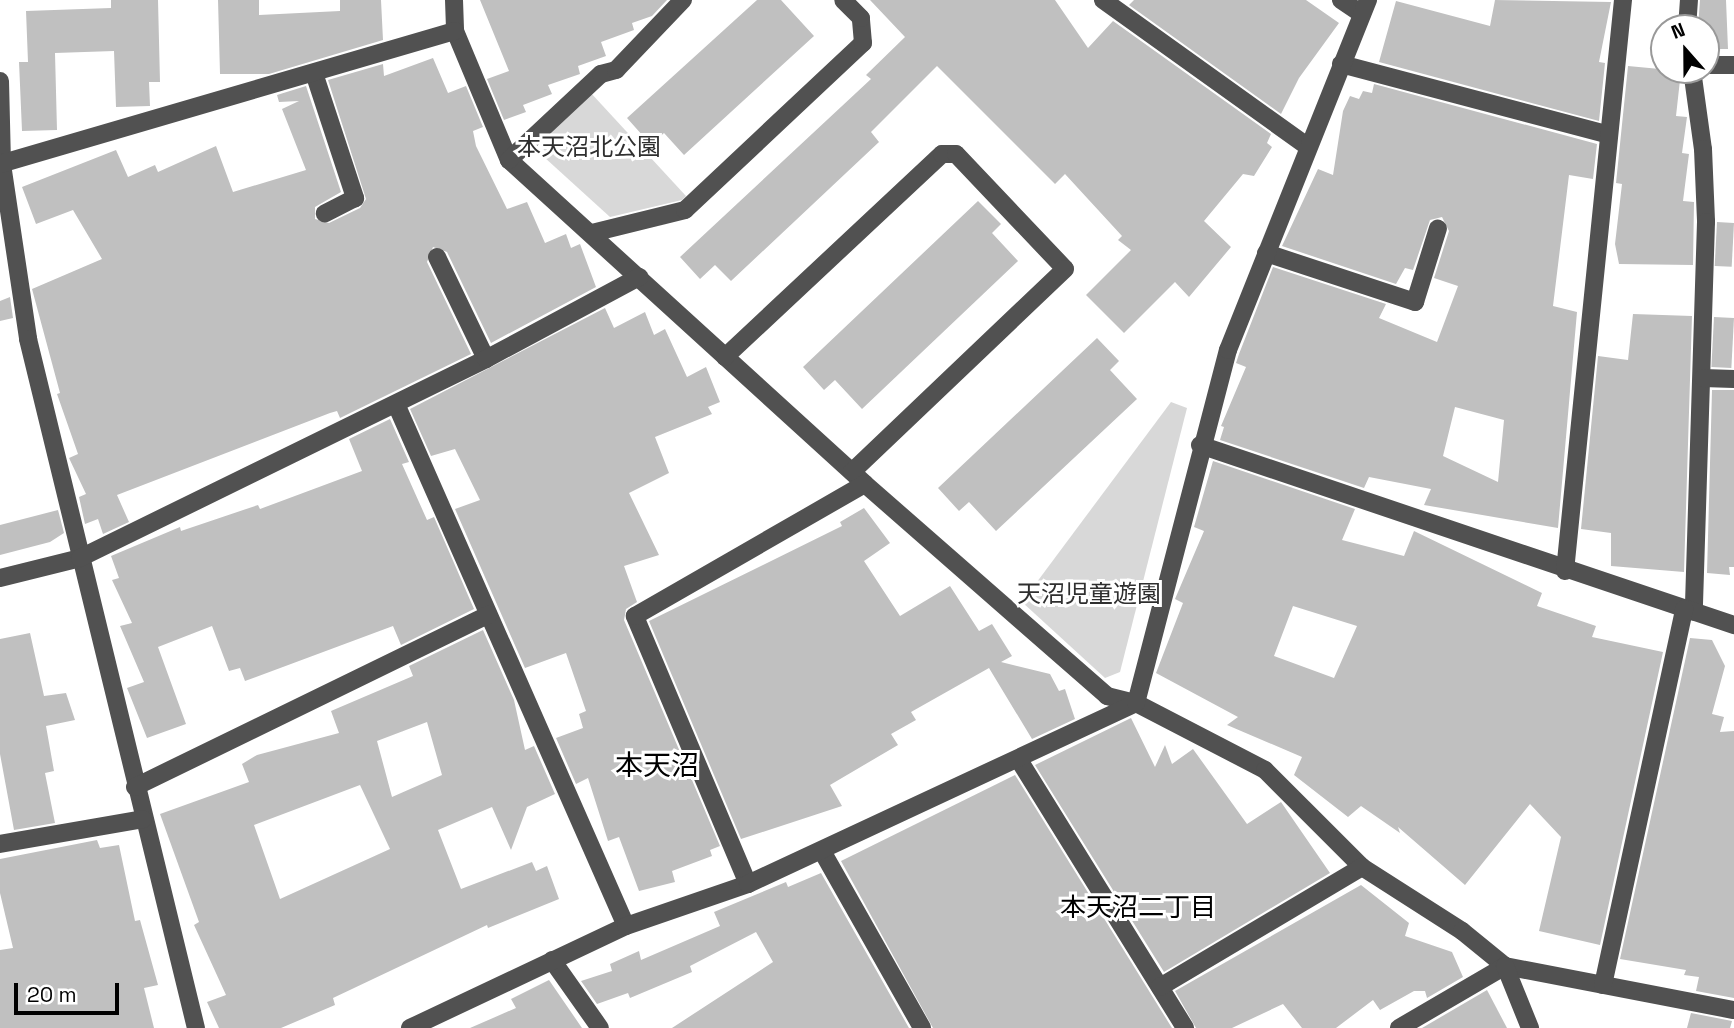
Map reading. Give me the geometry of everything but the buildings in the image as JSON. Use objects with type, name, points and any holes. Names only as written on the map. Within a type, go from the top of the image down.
[{"type":"street","points":[[454,0],[454,31],[509,160],[859,478],[1107,696],[1136,703],[1265,770],[1362,867],[1462,931],[1505,966],[1734,1010]]},
{"type":"street","points":[[509,160],[601,74],[616,70],[683,0]]},
{"type":"street","points":[[592,233],[685,210],[863,43],[861,18],[843,0]]},
{"type":"street","points":[[1103,0],[1307,146]]},
{"type":"street","points":[[1136,703],[1200,445],[1228,350],[1307,146],[1365,7],[1341,0]]},
{"type":"street","points":[[1565,571],[1623,0]]},
{"type":"street","points":[[1,164],[454,31]]},
{"type":"street","points":[[1341,64],[1609,135]]},
{"type":"street","points":[[314,73],[355,198],[325,213]]},
{"type":"street","points":[[0,82],[1,164],[28,339],[135,788],[196,1028]]},
{"type":"street","points":[[1603,985],[1689,611],[1703,378],[1706,222],[1703,149],[1694,84]]},
{"type":"street","points":[[725,357],[942,154],[956,154],[1065,269],[859,478],[635,616],[748,884]]},
{"type":"street","points":[[1266,253],[1415,302],[1438,228]]},
{"type":"street","points":[[437,257],[486,359]]},
{"type":"street","points":[[0,578],[80,558],[486,359],[639,277]]},
{"type":"street","points":[[1703,378],[1734,379]]},
{"type":"street","points":[[396,404],[626,926]]},
{"type":"street","points":[[1200,445],[1565,571],[1734,625]]},
{"type":"street","points":[[135,788],[488,615]]},
{"type":"street","points":[[410,1028],[626,926],[748,884],[822,851],[1136,703]]},
{"type":"street","points":[[1019,760],[1185,1028]]},
{"type":"street","points":[[0,844],[143,819]]},
{"type":"street","points":[[822,851],[922,1028]]},
{"type":"street","points":[[1160,987],[1362,867]]},
{"type":"street","points":[[552,960],[600,1028]]},
{"type":"street","points":[[1399,1028],[1505,966]]},
{"type":"street","points":[[1505,966],[1530,1028]]},
{"type":"green space","name":"本天沼北公園","points":[[590,92],[686,196],[682,200],[610,217],[544,157],[543,136]]},
{"type":"green space","name":"天沼児童遊園","points":[[1171,402],[1187,408],[1120,672],[1105,678],[1022,602]]},
{"type":"district","name":"本天沼","points":[[657,765]]},
{"type":"district","name":"本天沼二丁目","points":[[1138,908]]}]
